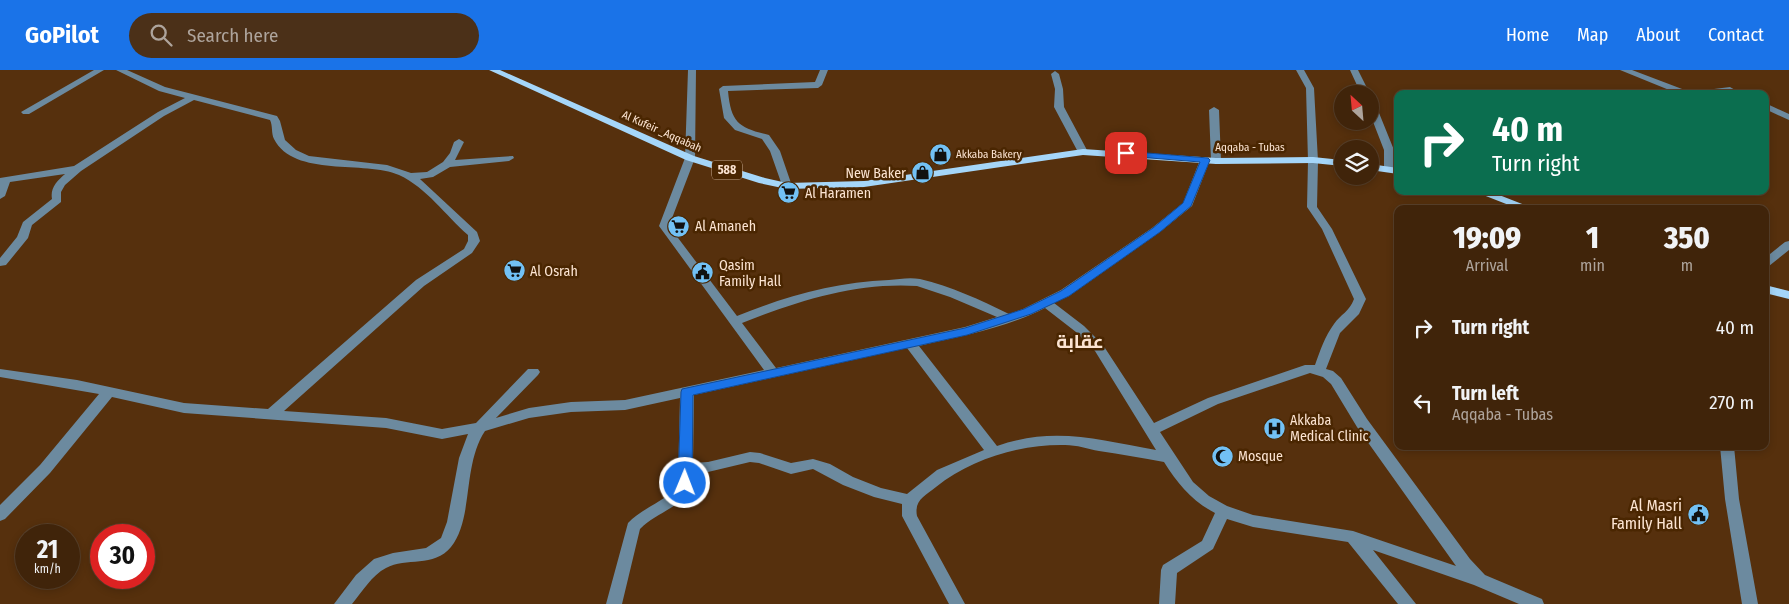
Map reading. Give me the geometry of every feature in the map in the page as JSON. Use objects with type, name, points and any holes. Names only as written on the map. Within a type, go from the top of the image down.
[{"type":"main road","name":"Al Kufeir _Aqqabah","points":[[493,70],[690,158],[763,181],[787,186],[864,184],[978,166]]},
{"type":"main road","name":"Aqqaba - Tubas","points":[[978,166],[1083,152],[1210,160],[1313,160],[1334,162]]},
{"type":"main road","points":[[1379,168],[1393,170]]},
{"type":"main road","points":[[1490,195],[1518,205]]},
{"type":"main road","points":[[1769,290],[1789,295]]},
{"type":"street","points":[[26,112],[100,70]]},
{"type":"street","points":[[120,70],[162,89],[274,118],[277,121],[276,134],[283,144],[305,157],[327,162],[382,166],[411,176],[429,175],[447,164],[455,153],[459,142]]},
{"type":"street","points":[[692,70],[690,158],[664,226],[774,374]]},
{"type":"street","points":[[787,186],[775,151],[766,137],[740,131],[729,121],[722,89],[818,85],[824,70]]},
{"type":"street","points":[[1300,70],[1310,88],[1313,160],[1312,207],[1327,229],[1360,299],[1355,311],[1339,325],[1334,333],[1319,370]]},
{"type":"street","points":[[1354,70],[1362,85]]},
{"type":"street","points":[[1624,70],[1679,90]]},
{"type":"street","points":[[1055,74],[1059,90],[1059,107],[1083,152]]},
{"type":"street","points":[[2,263],[22,238],[27,224],[57,200],[56,192],[61,183],[77,169],[161,114],[192,97]]},
{"type":"street","points":[[1769,108],[1789,117]]},
{"type":"street","points":[[0,373],[77,385],[184,408],[386,423],[442,434],[481,427],[528,413],[571,407],[625,405],[774,374],[967,331],[1028,312],[1065,293],[1156,230],[1188,204],[1210,160],[1214,110]]},
{"type":"street","points":[[1379,125],[1389,150],[1393,170]]},
{"type":"street","points":[[447,164],[509,158]]},
{"type":"street","points":[[0,196],[3,181],[77,169]]},
{"type":"street","points":[[271,414],[420,283],[468,251],[474,244],[473,234],[411,176]]},
{"type":"street","points":[[1769,261],[1789,244]]},
{"type":"street","points":[[735,321],[800,297],[868,283],[918,283],[967,299],[1008,318]]},
{"type":"street","points":[[1046,303],[1080,329],[1099,348],[1189,487],[1210,505],[1223,512],[1253,520],[1353,537],[1480,580],[1536,604]]},
{"type":"street","points":[[910,343],[994,452]]},
{"type":"street","points":[[1151,430],[1213,401],[1310,368],[1319,370],[1336,381],[1362,423],[1464,564],[1480,580]]},
{"type":"street","points":[[342,604],[364,577],[384,562],[428,554],[445,544],[453,527],[468,447],[481,427],[533,372]]},
{"type":"street","points":[[614,604],[633,527],[642,518],[676,498],[682,491],[685,483],[687,392]]},
{"type":"street","points":[[0,516],[45,469],[108,393]]},
{"type":"street","points":[[957,604],[910,516],[908,507],[913,497],[942,474],[994,452],[1034,441],[1067,440],[1168,457]]},
{"type":"street","points":[[1727,450],[1732,499],[1750,604]]},
{"type":"street","points":[[685,469],[708,467],[750,456],[791,469],[813,464],[879,493],[911,501]]},
{"type":"street","points":[[1167,604],[1169,570],[1208,545],[1223,512]]},
{"type":"street","points":[[1353,537],[1408,604]]},
{"type":"place","name":"Akkaba Bakery","points":[[940,154]]},
{"type":"place","name":"New Baker","points":[[922,173]]},
{"type":"place","name":"Al Haramen","points":[[789,193]]},
{"type":"place","name":"Al Amaneh","points":[[679,226]]},
{"type":"place","name":"Al Osrah","points":[[514,271]]},
{"type":"place","name":"Qasim Family Hall","points":[[703,273]]},
{"type":"place","name":"Akkaba Medical Clinic","points":[[1274,428]]},
{"type":"place","name":"Mosque","points":[[1222,456]]},
{"type":"place","name":"Al Masri Family Hall","points":[[1698,514]]},
{"type":"district","name":"عقابة","points":[[1080,341]]},
{"type":"route","points":[[685,483],[687,392],[967,331],[1028,312],[1065,293],[1156,230],[1188,204],[1205,160],[1126,153]]}]
